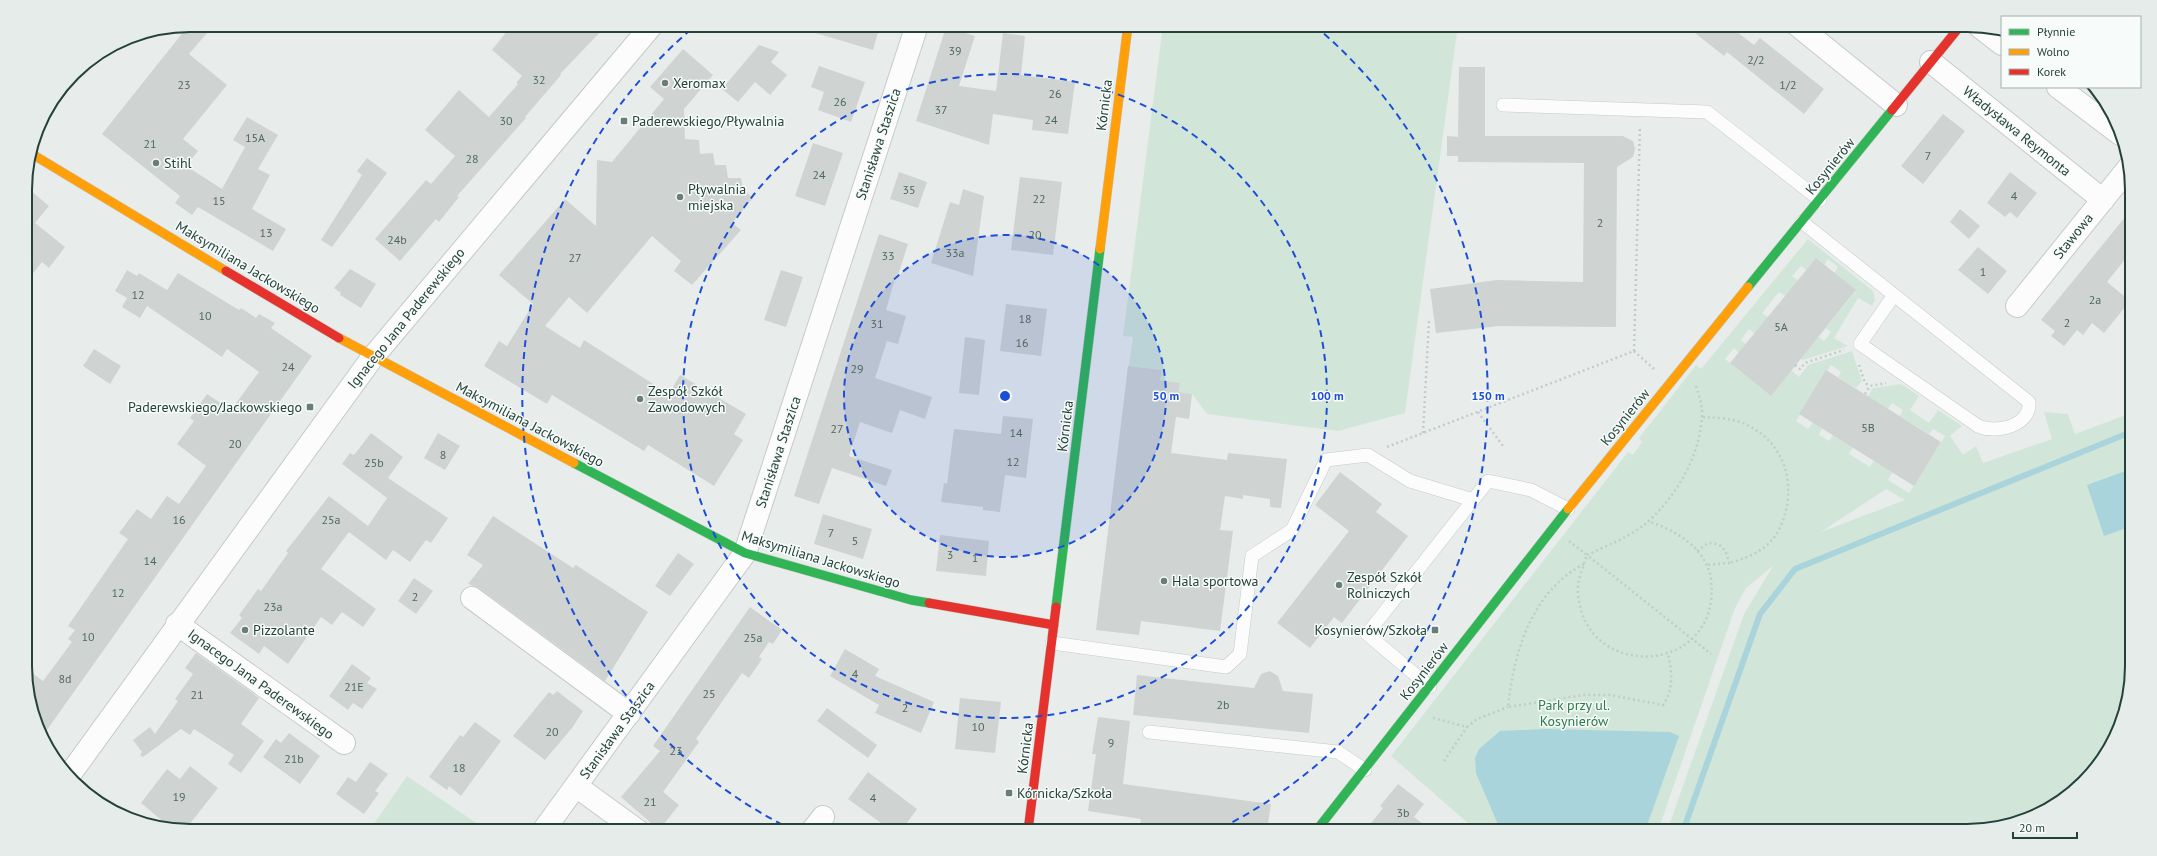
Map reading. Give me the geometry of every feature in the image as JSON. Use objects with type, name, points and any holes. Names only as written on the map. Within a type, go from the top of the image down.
[{"type":"street","name":"Ignacego Jana Paderewskiego","points":[[72,771],[177,624],[372,358],[646,32]]},
{"type":"street","name":"Stanisława Staszica","points":[[548,824],[745,553],[915,32]]},
{"type":"street","name":"Kórnicka","points":[[1029,824],[1127,32]]},
{"type":"street","points":[[1806,32],[1896,105]]},
{"type":"street","name":"Kosynierów","points":[[1322,824],[1568,509],[1955,32]]},
{"type":"street","points":[[1988,33],[2001,43]]},
{"type":"street","name":"Władysława Reymonta","points":[[1931,62],[2103,200]]},
{"type":"street","points":[[2059,88],[2112,128]]},
{"type":"street","name":"Maksymiliana Jackowskiego","points":[[36,156],[372,358],[745,553],[910,600],[1054,626]]},
{"type":"street","name":"Stawowa","points":[[2017,306],[2124,173]]},
{"type":"street","points":[[472,598],[629,714]]},
{"type":"street","name":"Ignacego Jana Paderewskiego","points":[[177,624],[344,743]]},
{"type":"street","points":[[576,786],[628,824]]},
{"type":"lane","points":[[1503,105],[1707,112],[1820,200]]},
{"type":"lane","points":[[1802,222],[2029,402],[2030,409],[2026,417],[2019,423],[1995,430],[1986,430],[1978,426],[1860,344],[1894,295]]},
{"type":"lane","points":[[1052,643],[1226,667],[1240,654],[1252,556],[1292,530],[1326,460],[1368,455],[1410,481],[1473,500]]},
{"type":"lane","points":[[1430,687],[1367,634],[1488,481],[1531,490],[1568,509]]},
{"type":"lane","points":[[1149,732],[1338,752],[1365,770]]},
{"type":"path","points":[[1640,109],[1634,351],[1670,383]]},
{"type":"path","points":[[1423,434],[1429,320]]},
{"type":"path","points":[[1795,366],[1800,369],[1805,363],[1860,344]]},
{"type":"path","points":[[1368,455],[1634,351]]},
{"type":"path","points":[[1648,521],[1663,525],[1672,530],[1685,538],[1697,551],[1706,565],[1710,576],[1712,600],[1705,621],[1693,639],[1668,654],[1644,658],[1624,654],[1607,646],[1594,634],[1580,608],[1578,593],[1580,575],[1587,556],[1620,540],[1648,521],[1668,501],[1687,470],[1697,447],[1702,417],[1695,382],[1686,364]]},
{"type":"path","points":[[1478,412],[1503,446]]},
{"type":"path","points":[[1702,417],[1732,420],[1757,431],[1777,451],[1787,474],[1788,503],[1778,533],[1760,551],[1742,560],[1706,565]]},
{"type":"path","points":[[1697,551],[1708,543],[1721,545],[1727,554],[1728,563]]},
{"type":"path","points":[[1587,556],[1711,654]]},
{"type":"path","points":[[1584,564],[1565,577],[1542,602],[1528,624],[1512,668],[1508,707],[1583,695],[1610,695],[1663,705],[1672,683],[1668,654]]},
{"type":"path","points":[[1444,761],[1467,727]]},
{"type":"green space","points":[[1162,32],[1457,32],[1405,413],[1338,431],[1207,414],[1192,394],[1179,392],[1180,383],[1160,380],[1161,370],[1129,366],[1133,337],[1123,336]]},
{"type":"green space","name":"Park przy ul. Kosynierów","points":[[1808,239],[1873,291],[1875,300],[1872,306],[1858,298],[1834,338],[1848,346],[1803,360],[1799,357],[1803,325],[1824,341],[1831,332],[1826,328],[1856,291],[1834,273],[1838,267],[1828,259],[1824,265],[1807,270],[1801,266],[1792,276],[1798,281],[1785,296],[1779,292],[1762,313],[1768,317],[1755,334],[1749,329],[1741,340],[1746,344],[1739,353],[1734,348],[1725,359],[1771,396],[1791,370],[1799,377],[1808,365],[1852,351],[1862,381],[1856,388],[1838,377],[1841,372],[1831,365],[1796,421],[1808,429],[1813,422],[1822,428],[1819,435],[1829,441],[1833,435],[1853,447],[1849,454],[1870,467],[1874,460],[1893,472],[1888,480],[1909,493],[1945,436],[1933,429],[1929,434],[1900,416],[1903,410],[1892,403],[1877,425],[1867,398],[1873,388],[1901,384],[1919,396],[1910,410],[1929,423],[1938,410],[1962,426],[1950,436],[1963,455],[1976,446],[1983,463],[2052,439],[2044,412],[2068,414],[2075,434],[2125,415],[2124,686],[2117,717],[2109,736],[2098,754],[2079,778],[2055,797],[2037,808],[2008,819],[1987,823],[1669,824],[1744,614],[1773,566],[1746,588],[1735,608],[1660,824],[1469,824],[1391,756],[1628,452],[1633,455],[1642,442],[1639,438],[1696,365],[1701,369]],"holes":[[[1886,489],[1905,500],[1821,532]]]},
{"type":"green space","points":[[407,776],[478,824],[374,824]]},
{"type":"water","points":[[2125,471],[2125,528],[2104,536],[2087,485]]},
{"type":"water","points":[[1545,729],[1670,732],[1679,736],[1648,824],[1498,824],[1476,773],[1475,758],[1479,749],[1500,731]]},
{"type":"building","points":[[183,32],[208,32],[189,54],[227,85],[183,139],[198,151],[186,166],[222,189],[245,147],[233,140],[247,117],[278,135],[258,169],[270,175],[252,209],[286,229],[273,251],[198,207],[192,215],[175,203],[180,196],[102,134]]},
{"type":"building","points":[[506,32],[600,32],[560,74],[561,75],[525,117],[526,118],[457,196],[459,197],[439,222],[436,219],[400,261],[375,239],[426,180],[431,184],[455,156],[425,130],[459,90],[489,117],[518,84],[516,83],[522,76],[492,50]]},
{"type":"building","points":[[812,32],[878,32],[873,50]]},
{"type":"building","points":[[944,32],[962,32],[975,36],[959,86],[996,91],[1003,33],[1025,36],[1021,75],[1075,82],[1068,134],[1032,130],[1033,120],[993,114],[989,145],[916,121]]},
{"type":"building","points":[[1694,32],[1737,32],[1754,45],[1760,38],[1824,89],[1804,114],[1727,52],[1724,56]]},
{"type":"building","points":[[759,45],[779,52],[771,62],[787,75],[770,95],[755,82],[738,102],[722,89]]},
{"type":"building","points":[[683,49],[713,75],[684,109],[685,139],[699,140],[700,154],[713,153],[715,165],[726,165],[728,178],[741,178],[743,189],[753,198],[732,223],[741,230],[692,285],[674,271],[681,261],[652,236],[587,313],[569,297],[545,326],[580,348],[584,340],[669,394],[680,375],[746,414],[734,434],[743,440],[714,486],[648,445],[644,451],[552,395],[547,404],[484,366],[499,341],[507,346],[533,304],[499,275],[565,199],[596,226],[597,160],[612,162],[664,99],[650,87]]},
{"type":"building","points":[[819,66],[865,82],[851,122],[818,110],[824,92],[811,87]]},
{"type":"building","points":[[1459,67],[1485,67],[1485,136],[1623,136],[1633,141],[1635,149],[1633,157],[1617,167],[1616,327],[1499,326],[1436,333],[1430,289],[1497,280],[1583,282],[1584,163],[1458,162],[1458,156],[1447,156],[1447,136],[1458,137]]},
{"type":"building","points":[[1943,114],[1965,131],[1923,184],[1901,166]]},
{"type":"building","points":[[813,143],[843,153],[825,206],[795,196]]},
{"type":"building","points":[[367,158],[387,173],[332,247],[321,240],[362,175],[357,171]]},
{"type":"building","points":[[899,172],[927,182],[918,208],[890,199]]},
{"type":"building","points":[[2010,172],[2037,193],[2017,218],[2010,212],[2005,217],[1987,203]]},
{"type":"building","points":[[1020,177],[1062,182],[1053,255],[1011,250]]},
{"type":"building","points":[[963,189],[984,196],[973,276],[931,263],[950,202],[959,205]]},
{"type":"building","points":[[32,192],[49,206],[35,223],[65,247],[49,268],[42,262],[32,274]]},
{"type":"building","points":[[1960,209],[1980,226],[1969,239],[1950,222]]},
{"type":"building","points":[[2125,217],[2125,260],[2107,282],[2125,297],[2125,307],[2104,333],[2092,323],[2083,335],[2077,330],[2064,346],[2051,336],[2055,331],[2041,320]]},
{"type":"building","points":[[879,234],[908,244],[898,275],[896,275],[886,310],[906,316],[898,344],[887,341],[875,378],[932,397],[925,419],[900,410],[892,433],[860,422],[849,456],[892,470],[886,486],[832,468],[819,504],[794,496]]},
{"type":"building","points":[[1978,247],[2007,271],[1988,294],[1958,270]]},
{"type":"building","points":[[1816,258],[1856,290],[1771,396],[1730,363]]},
{"type":"building","points":[[350,269],[376,284],[361,308],[340,295],[341,293],[334,288]]},
{"type":"building","points":[[127,270],[137,276],[139,273],[167,290],[178,273],[239,310],[241,308],[256,318],[259,314],[275,323],[271,328],[312,356],[46,731],[37,707],[32,673],[43,681],[72,642],[68,639],[75,630],[68,626],[128,539],[119,533],[137,509],[151,519],[167,496],[179,504],[206,466],[177,444],[194,421],[190,418],[207,394],[231,410],[259,372],[227,349],[222,357],[147,306],[140,318],[122,307],[127,298],[115,291]]},
{"type":"building","points":[[781,270],[803,277],[786,327],[764,320]]},
{"type":"building","points":[[1006,304],[1047,309],[1041,356],[1000,351]]},
{"type":"building","points":[[965,337],[985,340],[979,395],[959,393]]},
{"type":"building","points":[[94,349],[121,366],[110,384],[83,366]]},
{"type":"building","points":[[1128,366],[1162,370],[1160,380],[1180,383],[1179,392],[1192,394],[1189,419],[1176,417],[1171,453],[1227,460],[1228,453],[1287,459],[1281,508],[1270,507],[1270,499],[1243,495],[1243,499],[1225,496],[1220,530],[1233,531],[1220,631],[1141,621],[1139,635],[1096,630]]},
{"type":"building","points":[[1826,370],[1941,442],[1914,486],[1799,414]]},
{"type":"building","points":[[1003,416],[1033,419],[1026,478],[1005,475],[1000,512],[983,510],[983,507],[941,502],[944,483],[947,484],[954,429],[1001,434]]},
{"type":"building","points":[[371,433],[403,457],[388,478],[448,518],[431,543],[426,540],[410,562],[393,550],[386,560],[349,532],[321,569],[376,609],[363,627],[342,612],[332,625],[321,617],[288,664],[264,646],[259,654],[230,633],[242,618],[239,615],[258,589],[261,591],[288,553],[286,551],[329,496],[368,526],[387,498],[342,464],[350,453],[354,455]]},
{"type":"building","points":[[438,433],[460,446],[445,470],[424,458]]},
{"type":"building","name":"Zespół Szkół Rolniczych","points":[[1340,472],[1382,504],[1376,512],[1408,536],[1342,623],[1334,617],[1310,648],[1277,623],[1349,531],[1315,505]]},
{"type":"building","points":[[823,514],[872,529],[863,559],[814,544]]},
{"type":"building","points":[[493,516],[573,568],[576,565],[648,612],[605,681],[479,588],[468,584],[483,565],[467,555]]},
{"type":"building","points":[[940,535],[989,541],[986,576],[936,571]]},
{"type":"building","points":[[678,553],[694,564],[670,596],[655,586]]},
{"type":"building","points":[[414,578],[433,591],[416,614],[398,601]]},
{"type":"building","points":[[750,607],[782,630],[773,644],[769,642],[759,657],[762,659],[749,678],[742,673],[696,739],[699,742],[663,792],[679,805],[664,824],[652,824],[621,797],[660,751],[653,746]]},
{"type":"building","points":[[845,649],[879,669],[875,676],[934,702],[921,733],[875,713],[879,705],[830,676]]},
{"type":"building","points":[[196,653],[259,698],[241,724],[264,741],[241,773],[228,764],[234,755],[194,729],[190,735],[181,729],[143,757],[140,755],[142,752],[133,740],[150,727],[155,734],[178,701],[175,699],[193,674],[185,668]]},
{"type":"building","points":[[352,664],[371,678],[367,683],[377,689],[362,709],[353,703],[348,710],[329,696]]},
{"type":"building","points":[[1270,671],[1278,676],[1283,691],[1313,694],[1309,733],[1133,715],[1137,675],[1254,688],[1261,674]]},
{"type":"building","points":[[557,691],[583,711],[572,728],[545,760],[513,736],[549,692],[553,695]]},
{"type":"building","points":[[960,698],[1001,702],[995,753],[955,749]]},
{"type":"building","points":[[827,708],[877,745],[868,758],[817,721]]},
{"type":"building","points":[[1098,717],[1130,721],[1123,784],[1271,804],[1268,824],[1140,824],[1141,819],[1088,811],[1096,754],[1092,754]]},
{"type":"building","points":[[475,722],[501,741],[461,796],[449,786],[447,790],[429,777],[460,735],[463,737]]},
{"type":"building","points":[[289,733],[320,756],[300,784],[263,757],[276,739],[281,743]]},
{"type":"building","points":[[370,762],[388,774],[375,791],[379,793],[364,814],[336,794],[348,777],[356,782]]},
{"type":"building","points":[[190,766],[218,788],[190,824],[164,822],[141,803],[167,769],[180,779]]},
{"type":"building","points":[[868,772],[917,809],[906,824],[882,824],[848,799]]},
{"type":"building","points":[[1398,784],[1424,804],[1414,817],[1423,824],[1370,824],[1383,808],[1380,806]]},
{"type":"waterway","points":[[1685,824],[1760,614],[1795,569],[2125,434]]},
{"type":"traffic: fast","points":[[1748,287],[1892,110]]},
{"type":"traffic: fast","points":[[1056,607],[1100,249]]},
{"type":"traffic: fast","points":[[574,463],[745,553],[911,600],[929,603]]},
{"type":"traffic: fast","points":[[1321,824],[1568,509]]},
{"type":"traffic: slow","points":[[1100,249],[1127,32]]},
{"type":"traffic: slow","points":[[36,156],[226,271]]},
{"type":"traffic: slow","points":[[1568,509],[1748,287]]},
{"type":"traffic: slow","points":[[339,338],[574,463]]},
{"type":"traffic: jam","points":[[1892,110],[1955,32]]},
{"type":"traffic: jam","points":[[226,271],[339,338]]},
{"type":"traffic: jam","points":[[929,603],[1054,625]]},
{"type":"traffic: jam","points":[[1029,824],[1056,607]]},
{"type":"place","name":"Xeromax","points":[[665,83]]},
{"type":"place","name":"Paderewskiego/Pływalnia","points":[[624,121]]},
{"type":"place","name":"Stihl","points":[[156,163]]},
{"type":"place","name":"Pływalnia miejska","points":[[680,197]]},
{"type":"place","name":"Zespół Szkół Zawodowych","points":[[640,399]]},
{"type":"place","name":"Paderewskiego/Jackowskiego","points":[[310,407]]},
{"type":"place","name":"Hala sportowa","points":[[1164,581]]},
{"type":"place","name":"Zespół Szkół Rolniczych","points":[[1339,585]]},
{"type":"place","name":"Pizzolante","points":[[245,630]]},
{"type":"place","name":"Kosynierów/Szkoła","points":[[1435,630]]},
{"type":"place","name":"Kórnicka/Szkoła","points":[[1009,793]]}]
